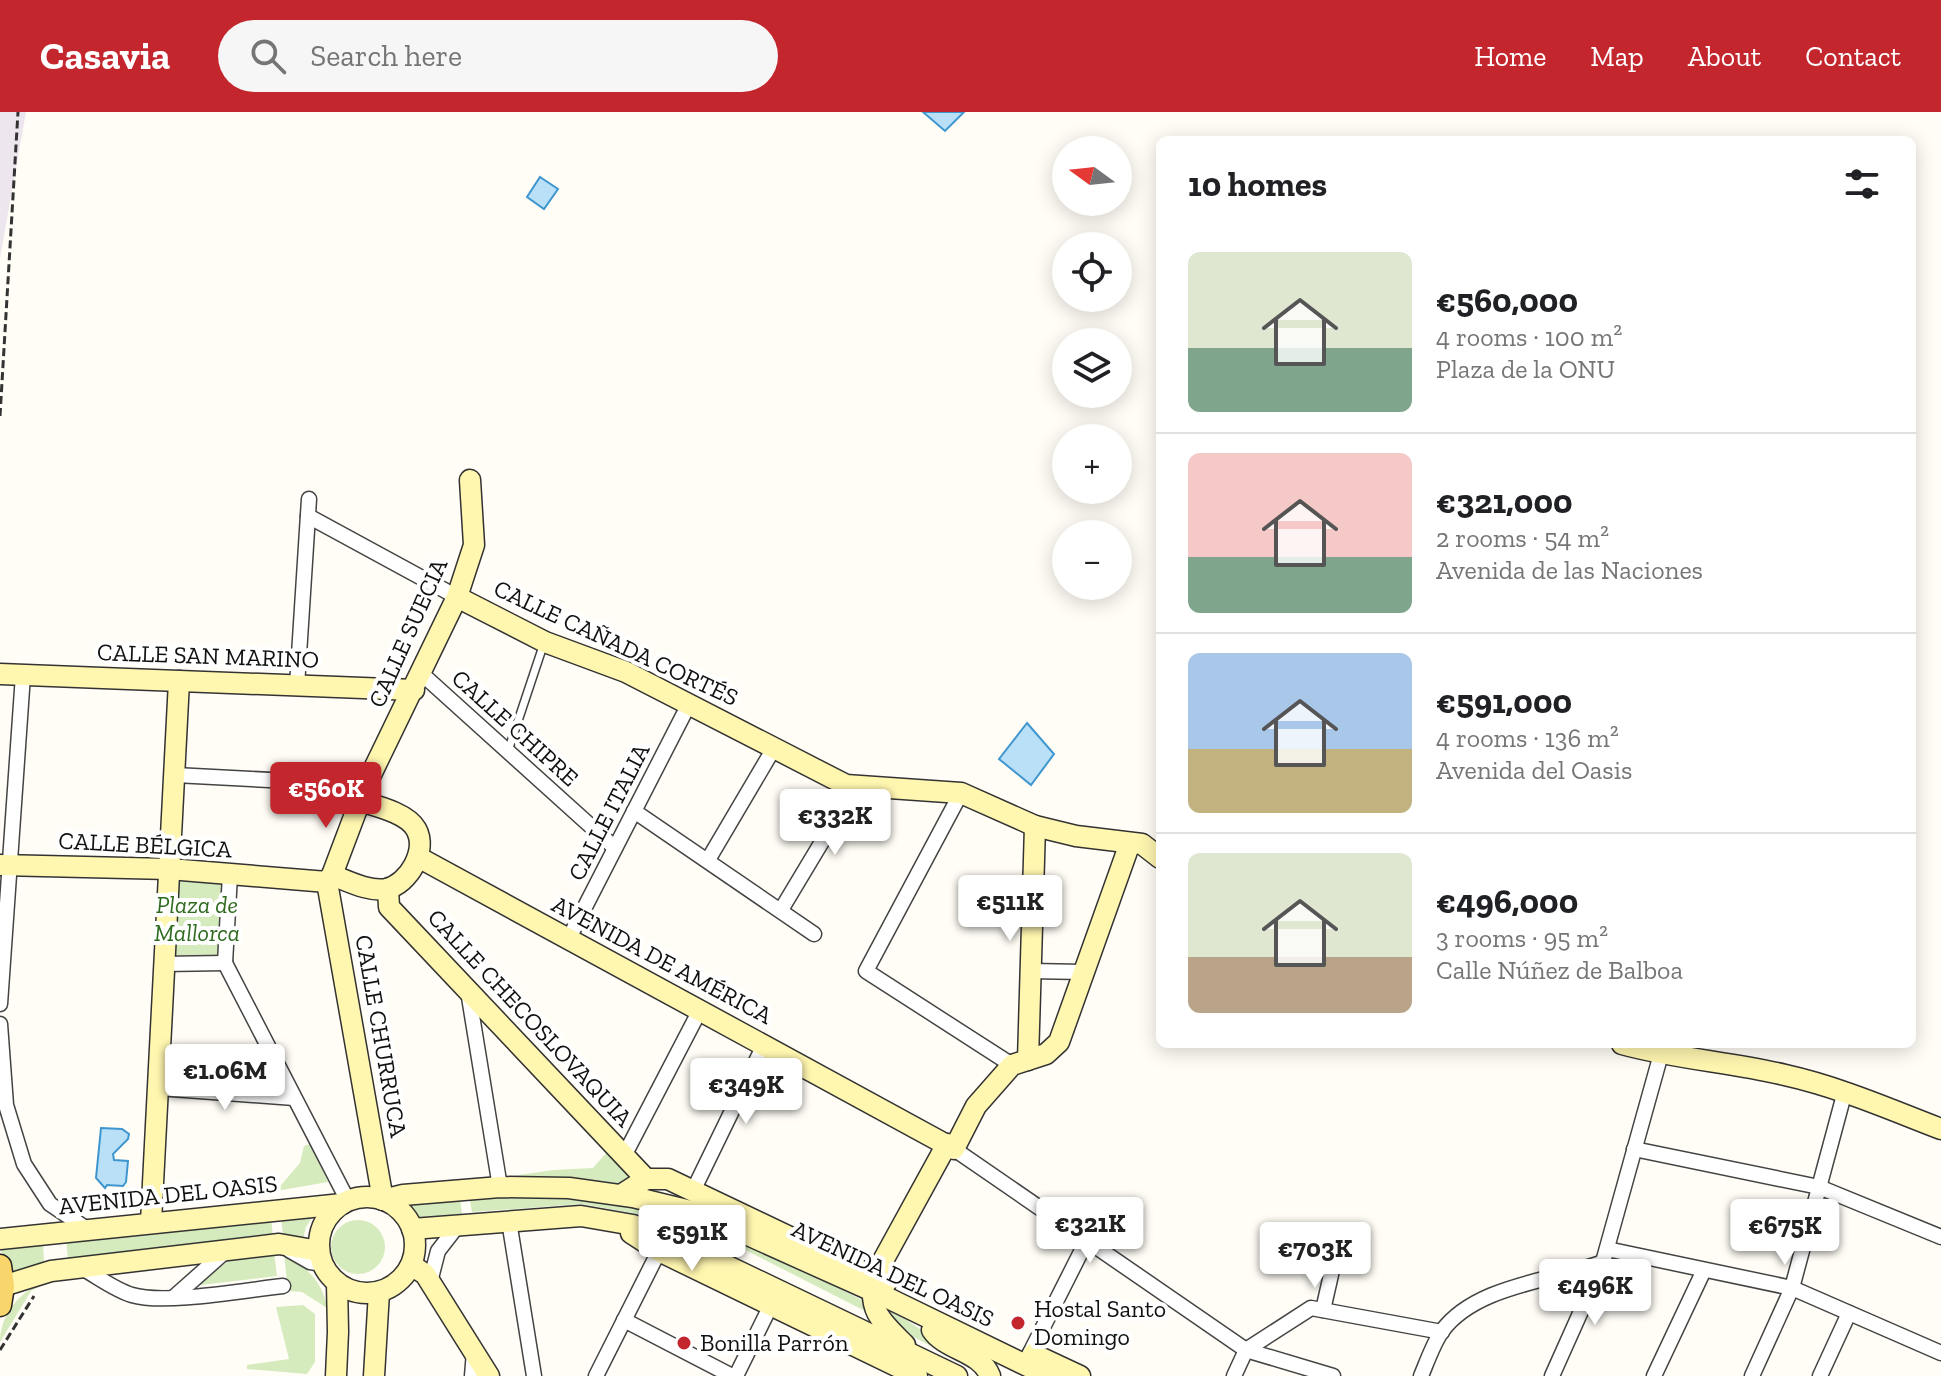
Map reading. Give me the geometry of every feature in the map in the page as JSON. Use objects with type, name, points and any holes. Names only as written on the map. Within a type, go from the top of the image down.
[{"type":"street","name":"CALLE SUECIA","points":[[330,878],[363,793],[457,597],[474,545],[470,480]]},
{"type":"street","points":[[297,686],[309,499]]},
{"type":"street","name":"CALLE CAÑADA CORTÉS","points":[[308,516],[545,642],[626,672],[846,785],[961,793],[1035,826],[1076,836],[1136,844]]},
{"type":"street","name":"CALLE SAN MARINO","points":[[0,674],[297,686],[418,682]]},
{"type":"street","points":[[0,1004],[7,803],[23,675]]},
{"type":"street","points":[[151,1222],[179,681]]},
{"type":"street","name":"CALLE CHIPRE","points":[[418,682],[508,751],[615,848]]},
{"type":"street","name":"CALLE ITALIA","points":[[568,940],[689,704]]},
{"type":"street","points":[[708,860],[774,748]]},
{"type":"street","points":[[175,775],[363,793],[416,828],[418,857],[401,882],[388,889]]},
{"type":"street","points":[[781,910],[856,785]]},
{"type":"street","points":[[961,793],[866,971],[1020,1062]]},
{"type":"street","points":[[634,811],[814,934]]},
{"type":"street","points":[[1020,1062],[1031,971],[1035,826]]},
{"type":"street","points":[[916,1366],[875,1314],[873,1284],[976,1106],[1020,1062],[1046,1054],[1059,1042],[1083,972],[1136,844],[1156,856]]},
{"type":"street","name":"AVENIDA DE AMÉRICA","points":[[418,857],[950,1147],[1246,1350],[1333,1376]]},
{"type":"street","name":"CALLE BÉLGICA","points":[[5,865],[169,869],[230,875],[330,878],[388,889]]},
{"type":"street","points":[[230,875],[225,963],[345,1202]]},
{"type":"street","name":"CALLE CHURRUCA","points":[[330,878],[383,1200]]},
{"type":"street","name":"CALLE CHECOSLOVAQUIA","points":[[388,889],[389,907],[646,1179]]},
{"type":"street","points":[[164,964],[225,963]]},
{"type":"street","points":[[1031,971],[1083,972]]},
{"type":"street","points":[[468,990],[500,1187]]},
{"type":"street","points":[[624,1156],[700,1010]]},
{"type":"street","points":[[0,1024],[6,1105],[24,1164],[50,1204],[87,1229]]},
{"type":"street","points":[[699,1213],[693,1191],[764,1045]]},
{"type":"street","points":[[1638,1048],[1783,1074],[1845,1091],[1941,1129]]},
{"type":"street","points":[[1552,1376],[1605,1256],[1661,1054]]},
{"type":"street","points":[[158,1088],[294,1098]]},
{"type":"street","points":[[1752,1376],[1792,1288],[1845,1091]]},
{"type":"street","points":[[1634,1149],[1819,1187],[1941,1237]]},
{"type":"street","points":[[621,1195],[646,1179]]},
{"type":"street","name":"AVENIDA DEL OASIS","points":[[646,1179],[668,1179],[693,1191],[873,1284],[1027,1358],[1048,1376]]},
{"type":"street","name":"AVENIDA DEL OASIS","points":[[383,1200],[403,1195],[500,1187],[569,1188],[621,1195],[699,1213],[873,1284],[923,1315],[1027,1358],[1080,1376]]},
{"type":"street","points":[[369,1197],[383,1200],[396,1206],[406,1216],[412,1229],[415,1241],[411,1265],[392,1286],[379,1292],[350,1290],[337,1283],[321,1258],[318,1239],[323,1225],[345,1202],[369,1197]]},
{"type":"street","name":"AVENIDA DEL OASIS","points":[[0,1239],[345,1202]]},
{"type":"street","points":[[412,1229],[581,1216],[633,1225],[686,1246],[916,1366],[957,1376]]},
{"type":"street","points":[[509,1221],[534,1376]]},
{"type":"street","points":[[615,1222],[659,1251],[771,1305],[878,1368],[916,1366]]},
{"type":"street","points":[[430,1282],[438,1251],[459,1224]]},
{"type":"street","points":[[1027,1358],[1087,1240]]},
{"type":"street","points":[[1,1286],[51,1271],[279,1244],[321,1258]]},
{"type":"street","points":[[174,1297],[228,1250]]},
{"type":"street","points":[[596,1376],[659,1251]]},
{"type":"street","points":[[1421,1376],[1442,1332],[1462,1313],[1495,1293],[1605,1256],[1704,1270],[1792,1288],[1941,1353]]},
{"type":"street","points":[[411,1265],[425,1274],[489,1376]]},
{"type":"street","points":[[1323,1310],[1333,1266]]},
{"type":"street","points":[[82,1268],[133,1295],[174,1297],[283,1286]]},
{"type":"street","points":[[1654,1376],[1704,1270]]},
{"type":"street","points":[[336,1376],[337,1283]]},
{"type":"street","points":[[374,1376],[379,1292]]},
{"type":"street","points":[[624,1320],[734,1376],[771,1305]]},
{"type":"street","points":[[1234,1376],[1246,1350],[1311,1308],[1442,1332]]},
{"type":"street","points":[[1820,1376],[1849,1313]]},
{"type":"street","points":[[923,1315],[936,1336],[972,1356],[990,1376]]},
{"type":"street","points":[[472,1376],[474,1352]]},
{"type":"lane","points":[[508,751],[545,642]]},
{"type":"path","points":[[0,416],[18,112]]},
{"type":"shaded area","points":[[0,112],[26,112],[0,258]]},
{"type":"green space","name":"Plaza de Mallorca","points":[[169,869],[230,875],[225,963],[164,964]]},
{"type":"green space","points":[[310,1144],[328,1182],[276,1191],[300,1163],[304,1146]]},
{"type":"green space","points":[[607,1152],[629,1176],[629,1180],[612,1187],[513,1176],[593,1168]]},
{"type":"green space","points":[[553,1195],[622,1204],[702,1223],[699,1230],[655,1217],[582,1204],[472,1212],[469,1196]]},
{"type":"green space","points":[[460,1196],[462,1214],[411,1220],[406,1210],[397,1203]]},
{"type":"green space","points":[[315,1213],[303,1239],[283,1236],[281,1217]]},
{"type":"green space","points":[[271,1217],[273,1237],[68,1259],[66,1238]]},
{"type":"green space","points":[[358,1220],[377,1228],[385,1247],[377,1266],[358,1274],[339,1266],[331,1247],[339,1228]]},
{"type":"green space","points":[[719,1228],[866,1302],[869,1313],[716,1235]]},
{"type":"green space","points":[[43,1243],[44,1264],[9,1276],[0,1247]]},
{"type":"green space","points":[[274,1252],[277,1276],[193,1286],[197,1280],[234,1258]]},
{"type":"green space","points":[[284,1253],[312,1276],[322,1291],[327,1308],[302,1292],[288,1291]]},
{"type":"green space","points":[[42,1283],[31,1291],[0,1342],[3,1323],[12,1306],[25,1293]]},
{"type":"green space","points":[[303,1305],[315,1314],[315,1362],[307,1374],[247,1369],[247,1365],[289,1359],[276,1307]]},
{"type":"green space","points":[[881,1307],[904,1318],[984,1374],[891,1325]]},
{"type":"water","points":[[923,112],[964,112],[945,131]]},
{"type":"water","points":[[540,177],[558,189],[544,209],[527,197]]},
{"type":"water","points":[[1027,723],[1054,754],[1031,785],[999,759]]},
{"type":"water","points":[[101,1128],[122,1129],[129,1134],[113,1154],[114,1160],[128,1161],[123,1186],[107,1185],[105,1188],[96,1178]]},
{"type":"place","name":"Hostal Santo Domingo","points":[[1018,1323]]},
{"type":"place","name":"Bonilla Parrón","points":[[684,1343]]}]
